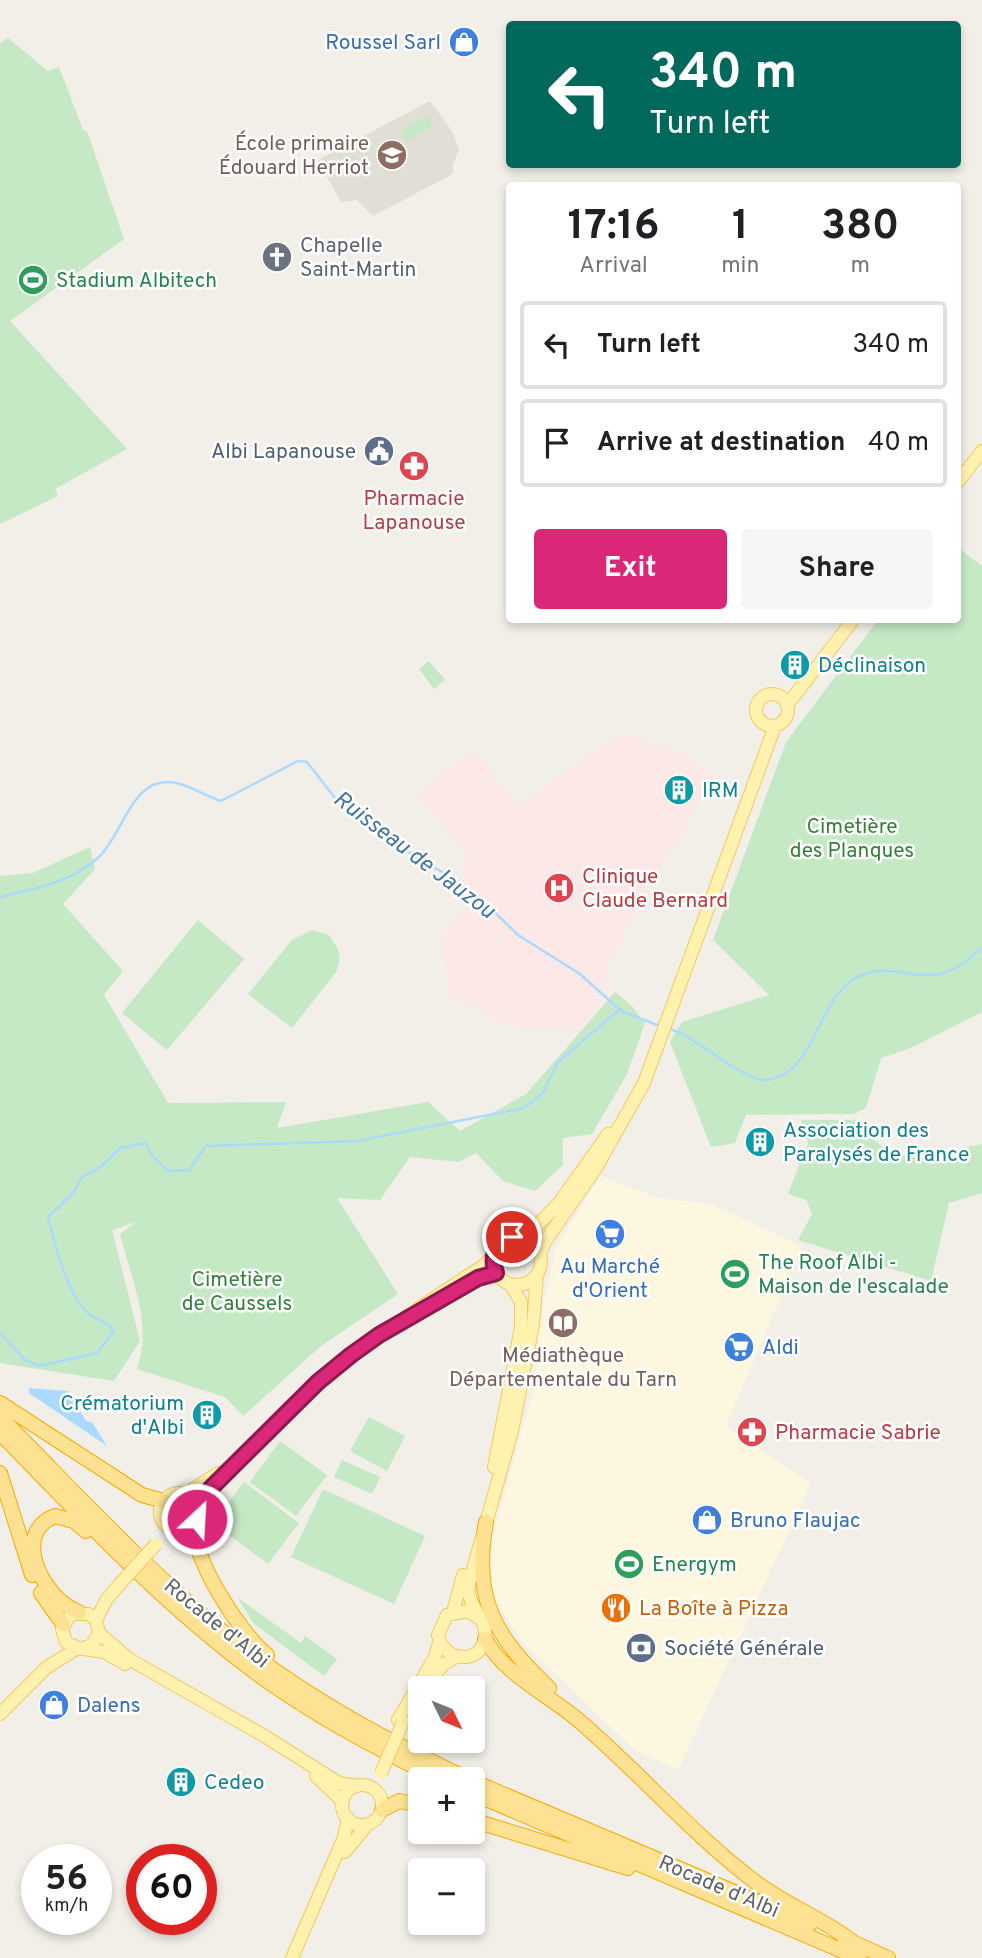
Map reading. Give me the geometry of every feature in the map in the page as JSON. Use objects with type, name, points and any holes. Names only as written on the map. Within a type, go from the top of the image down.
[{"type":"highway","points":[[0,1403],[142,1495],[164,1501]]},
{"type":"highway","name":"Rocade d'Albi","points":[[0,1417],[189,1603],[246,1649],[335,1710],[443,1767]]},
{"type":"highway","name":"Rocade d'Albi","points":[[0,1433],[127,1560],[192,1620],[265,1679],[378,1749],[415,1767]]},
{"type":"highway","points":[[0,1473],[28,1567],[63,1631]]},
{"type":"highway","points":[[82,1612],[58,1601],[40,1573],[32,1546],[38,1526],[55,1516],[65,1517],[74,1521],[114,1556],[127,1560]]},
{"type":"highway","points":[[486,1522],[481,1576],[490,1613],[498,1629],[517,1656],[633,1769]]},
{"type":"highway","points":[[194,1524],[196,1540],[236,1622],[259,1648],[326,1697],[335,1710]]},
{"type":"highway","points":[[485,1639],[499,1659],[575,1717],[755,1882],[832,1926],[853,1942]]},
{"type":"highway","name":"Rocade d'Albi","points":[[485,1786],[888,1958]]},
{"type":"highway","name":"Rocade d'Albi","points":[[485,1798],[859,1958]]},
{"type":"highway","points":[[380,1802],[408,1803]]},
{"type":"highway","points":[[485,1824],[659,1879],[678,1880]]},
{"type":"main road","points":[[961,479],[982,451]]},
{"type":"main road","points":[[785,701],[796,693],[851,623]]},
{"type":"main road","points":[[740,818],[763,737],[762,722],[756,711],[760,699],[768,694],[785,701]]},
{"type":"main road","points":[[439,1643],[449,1655],[456,1657],[473,1655],[485,1639],[480,1619],[468,1599],[468,1587],[526,1367],[540,1254],[546,1240],[623,1125],[644,1083],[775,726],[788,715],[785,701]]},
{"type":"main road","points":[[762,722],[775,726]]},
{"type":"main road","points":[[0,1714],[46,1668],[92,1645],[107,1599],[119,1585],[157,1543],[176,1530],[184,1530],[194,1524],[198,1508],[211,1488],[318,1382],[379,1335],[483,1266],[500,1244],[521,1237],[586,1166],[620,1116],[659,1043]]},
{"type":"main road","points":[[521,1237],[533,1242],[540,1254]]},
{"type":"main road","points":[[299,1958],[345,1852],[367,1825],[376,1819],[380,1802],[377,1784],[379,1771],[401,1721],[435,1657],[439,1643],[439,1627],[453,1612],[493,1470],[515,1364],[522,1311],[518,1294],[496,1273],[494,1255]]},
{"type":"main road","points":[[379,1335],[478,1278],[496,1273]]},
{"type":"main road","points":[[510,1284],[525,1284],[537,1275]]},
{"type":"main road","points":[[157,1543],[163,1521],[160,1511],[164,1501],[174,1493],[186,1494],[213,1477],[254,1443]]},
{"type":"main road","points":[[186,1494],[198,1508]]},
{"type":"main road","points":[[163,1521],[176,1530]]},
{"type":"main road","points":[[46,1668],[67,1617],[107,1599]]},
{"type":"main road","points":[[453,1612],[468,1611],[480,1619]]},
{"type":"main road","points":[[82,1612],[147,1671],[266,1737],[339,1783],[360,1786],[380,1802]]},
{"type":"main road","points":[[63,1631],[80,1649],[104,1652],[234,1725],[315,1776],[343,1802],[348,1818],[353,1823],[367,1825]]},
{"type":"main road","points":[[434,1676],[444,1664],[456,1657]]},
{"type":"main road","points":[[401,1721],[408,1711]]},
{"type":"main road","points":[[343,1802],[347,1792],[360,1786],[379,1771]]},
{"type":"main road","points":[[292,1958],[344,1837],[348,1818]]},
{"type":"shaded area","name":"École primaire Édouard Herriot","points":[[430,101],[452,131],[459,150],[453,164],[453,174],[373,216],[357,200],[341,202],[318,160]]},
{"type":"shaded area","name":"Clinique Claude Bernard","points":[[623,733],[679,752],[698,764],[712,780],[630,921],[603,977],[613,982],[586,1028],[510,1026],[450,995],[443,937],[472,900],[463,877],[468,858],[418,794],[474,750],[518,805]]},
{"type":"shaded area","points":[[600,1176],[658,1198],[711,1204],[802,1246],[726,1426],[811,1484],[678,1770],[635,1750],[523,1643],[491,1594],[492,1540],[535,1383],[539,1326],[556,1248]]},
{"type":"green space","name":"Stadium Albitech","points":[[8,38],[48,71],[59,67],[83,130],[87,131],[124,239],[10,321],[127,449],[55,489],[58,496],[0,524],[0,43]]},
{"type":"green space","points":[[428,116],[433,126],[406,141],[401,131]]},
{"type":"green space","name":"Cimetière des Planques","points":[[961,550],[982,566],[982,1012],[913,1047],[881,1058],[866,1108],[853,1114],[746,1115],[735,1143],[711,1147],[670,1042],[682,1022],[769,995],[713,940],[786,742],[876,623],[961,623]]},
{"type":"green space","points":[[429,661],[445,680],[434,689],[419,669]]},
{"type":"green space","name":"Cimetière de Caussels","points":[[90,847],[95,869],[63,904],[123,971],[104,995],[168,1103],[286,1102],[277,1128],[428,1102],[460,1131],[526,1094],[615,992],[632,1006],[645,1023],[627,1074],[592,1134],[563,1138],[563,1165],[535,1191],[503,1181],[476,1153],[458,1162],[410,1157],[380,1200],[337,1198],[398,1294],[321,1346],[243,1416],[225,1397],[137,1369],[143,1336],[142,1319],[120,1234],[136,1222],[112,1230],[140,1341],[114,1381],[0,1363],[0,876],[33,873]]},
{"type":"green space","points":[[198,920],[244,959],[167,1050],[122,1013]]},
{"type":"green space","points":[[312,930],[329,935],[337,949],[339,961],[336,972],[292,1028],[248,994],[292,940]]},
{"type":"green space","points":[[801,1120],[855,1120],[870,1137],[885,1148],[912,1156],[927,1156],[982,1144],[982,1193],[949,1203],[931,1281],[798,1240],[812,1214],[806,1200],[788,1194],[808,1143]]},
{"type":"green space","points":[[369,1417],[405,1436],[387,1471],[350,1451]]},
{"type":"green space","points":[[280,1441],[327,1475],[296,1516],[250,1482]]},
{"type":"green space","points":[[342,1460],[380,1477],[372,1494],[334,1477]]},
{"type":"green space","points":[[244,1482],[299,1523],[268,1564],[213,1523]]},
{"type":"green space","points":[[323,1489],[425,1536],[394,1604],[291,1557]]},
{"type":"green space","points":[[238,1598],[301,1643],[305,1636],[337,1659],[324,1676],[253,1623]]},
{"type":"water","points":[[29,1388],[68,1391],[86,1421],[92,1422],[107,1446],[29,1393]]},
{"type":"waterway","name":"Ruisseau de Jauzou","points":[[0,897],[65,879],[88,866],[108,847],[130,808],[149,787],[161,783],[176,783],[221,801],[298,761],[307,762],[335,798],[381,825],[417,859],[450,876],[477,895],[518,935],[580,974],[621,1011],[660,1026]]},
{"type":"waterway","points":[[670,1029],[746,1074],[767,1080],[783,1075],[795,1065],[830,1006],[851,981],[867,973],[883,971],[929,975],[945,972],[963,964],[982,947]]},
{"type":"waterway","points":[[0,1333],[25,1360],[39,1366],[97,1353],[114,1331],[88,1313],[74,1295],[48,1217],[74,1192],[82,1177],[102,1166],[120,1148],[146,1143],[152,1156],[168,1171],[189,1170],[206,1146],[357,1141],[524,1108],[543,1093],[558,1062],[620,1009]]},
{"type":"place","name":"Roussel Sarl","points":[[464,42]]},
{"type":"place","name":"École primaire Édouard Herriot","points":[[392,155]]},
{"type":"place","name":"Chapelle Saint-Martin","points":[[277,257]]},
{"type":"place","name":"Stadium Albitech","points":[[33,280]]},
{"type":"place","name":"Albi Lapanouse","points":[[379,451]]},
{"type":"place","name":"Pharmacie Lapanouse","points":[[414,466]]},
{"type":"place","name":"Déclinaison","points":[[795,665]]},
{"type":"place","name":"IRM","points":[[679,790]]},
{"type":"place","name":"Clinique Claude Bernard","points":[[559,888]]},
{"type":"place","name":"Association des Paralysés de France","points":[[760,1142]]},
{"type":"place","name":"Au Marché d'Orient","points":[[610,1234]]},
{"type":"place","name":"The Roof Albi - Maison de l'escalade","points":[[735,1274]]},
{"type":"place","name":"Médiathèque Départementale du Tarn","points":[[563,1323]]},
{"type":"place","name":"Aldi","points":[[739,1347]]},
{"type":"place","name":"Crématorium d'Albi","points":[[207,1415]]},
{"type":"place","name":"Pharmacie Sabrie","points":[[752,1432]]},
{"type":"place","name":"Bruno Flaujac","points":[[707,1520]]},
{"type":"place","name":"Energym","points":[[629,1564]]},
{"type":"place","name":"La Boîte à Pizza","points":[[616,1608]]},
{"type":"place","name":"Société Générale","points":[[641,1648]]},
{"type":"place","name":"Dalens","points":[[54,1705]]},
{"type":"place","name":"Cedeo","points":[[181,1782]]},
{"type":"route","points":[[197,1519],[198,1508],[211,1488],[318,1382],[379,1335],[478,1278],[496,1273],[493,1262],[496,1249],[512,1237]]}]
